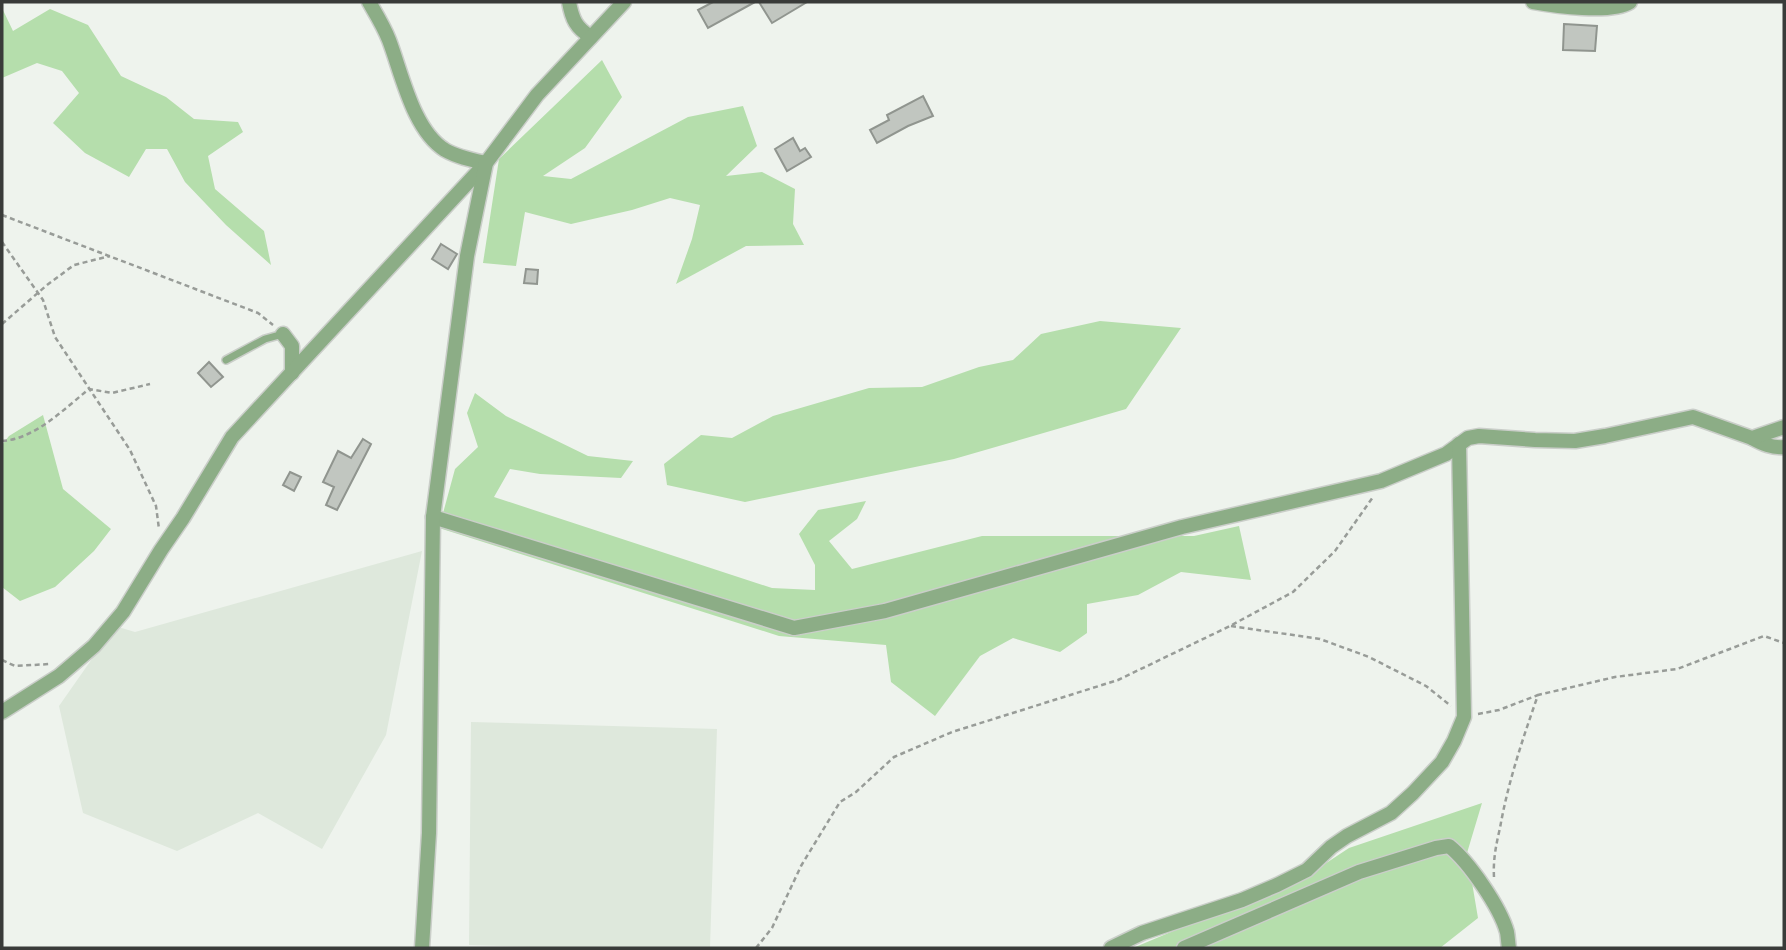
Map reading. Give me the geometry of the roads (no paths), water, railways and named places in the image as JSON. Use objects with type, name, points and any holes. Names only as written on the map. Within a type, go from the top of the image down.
[{"type":"street","points":[[369,2],[388,36],[417,118],[427,134],[444,149],[467,159],[486,163]]},
{"type":"street","points":[[569,2],[571,15],[580,30],[591,37]]},
{"type":"street","points":[[2,712],[59,676],[94,646],[123,612],[232,437],[486,163],[537,95],[624,2]]},
{"type":"street","points":[[1532,2],[1612,8],[1630,2]]},
{"type":"street","points":[[422,948],[429,833],[433,517],[467,256],[486,163]]},
{"type":"street","points":[[283,334],[292,346],[292,373]]},
{"type":"street","points":[[433,517],[794,628],[885,611],[1182,527],[1381,481],[1446,454],[1468,438],[1479,436],[1575,441],[1693,417],[1765,445],[1784,447]]},
{"type":"street","points":[[1752,438],[1784,427]]},
{"type":"street","points":[[1111,948],[1142,933],[1242,900],[1307,870],[1331,847],[1391,813],[1442,762],[1464,717],[1459,443]]},
{"type":"street","points":[[1184,948],[1359,872],[1449,846],[1458,853],[1495,906],[1507,932],[1509,948]]},
{"type":"lane","points":[[226,360],[265,339],[283,334]]}]
